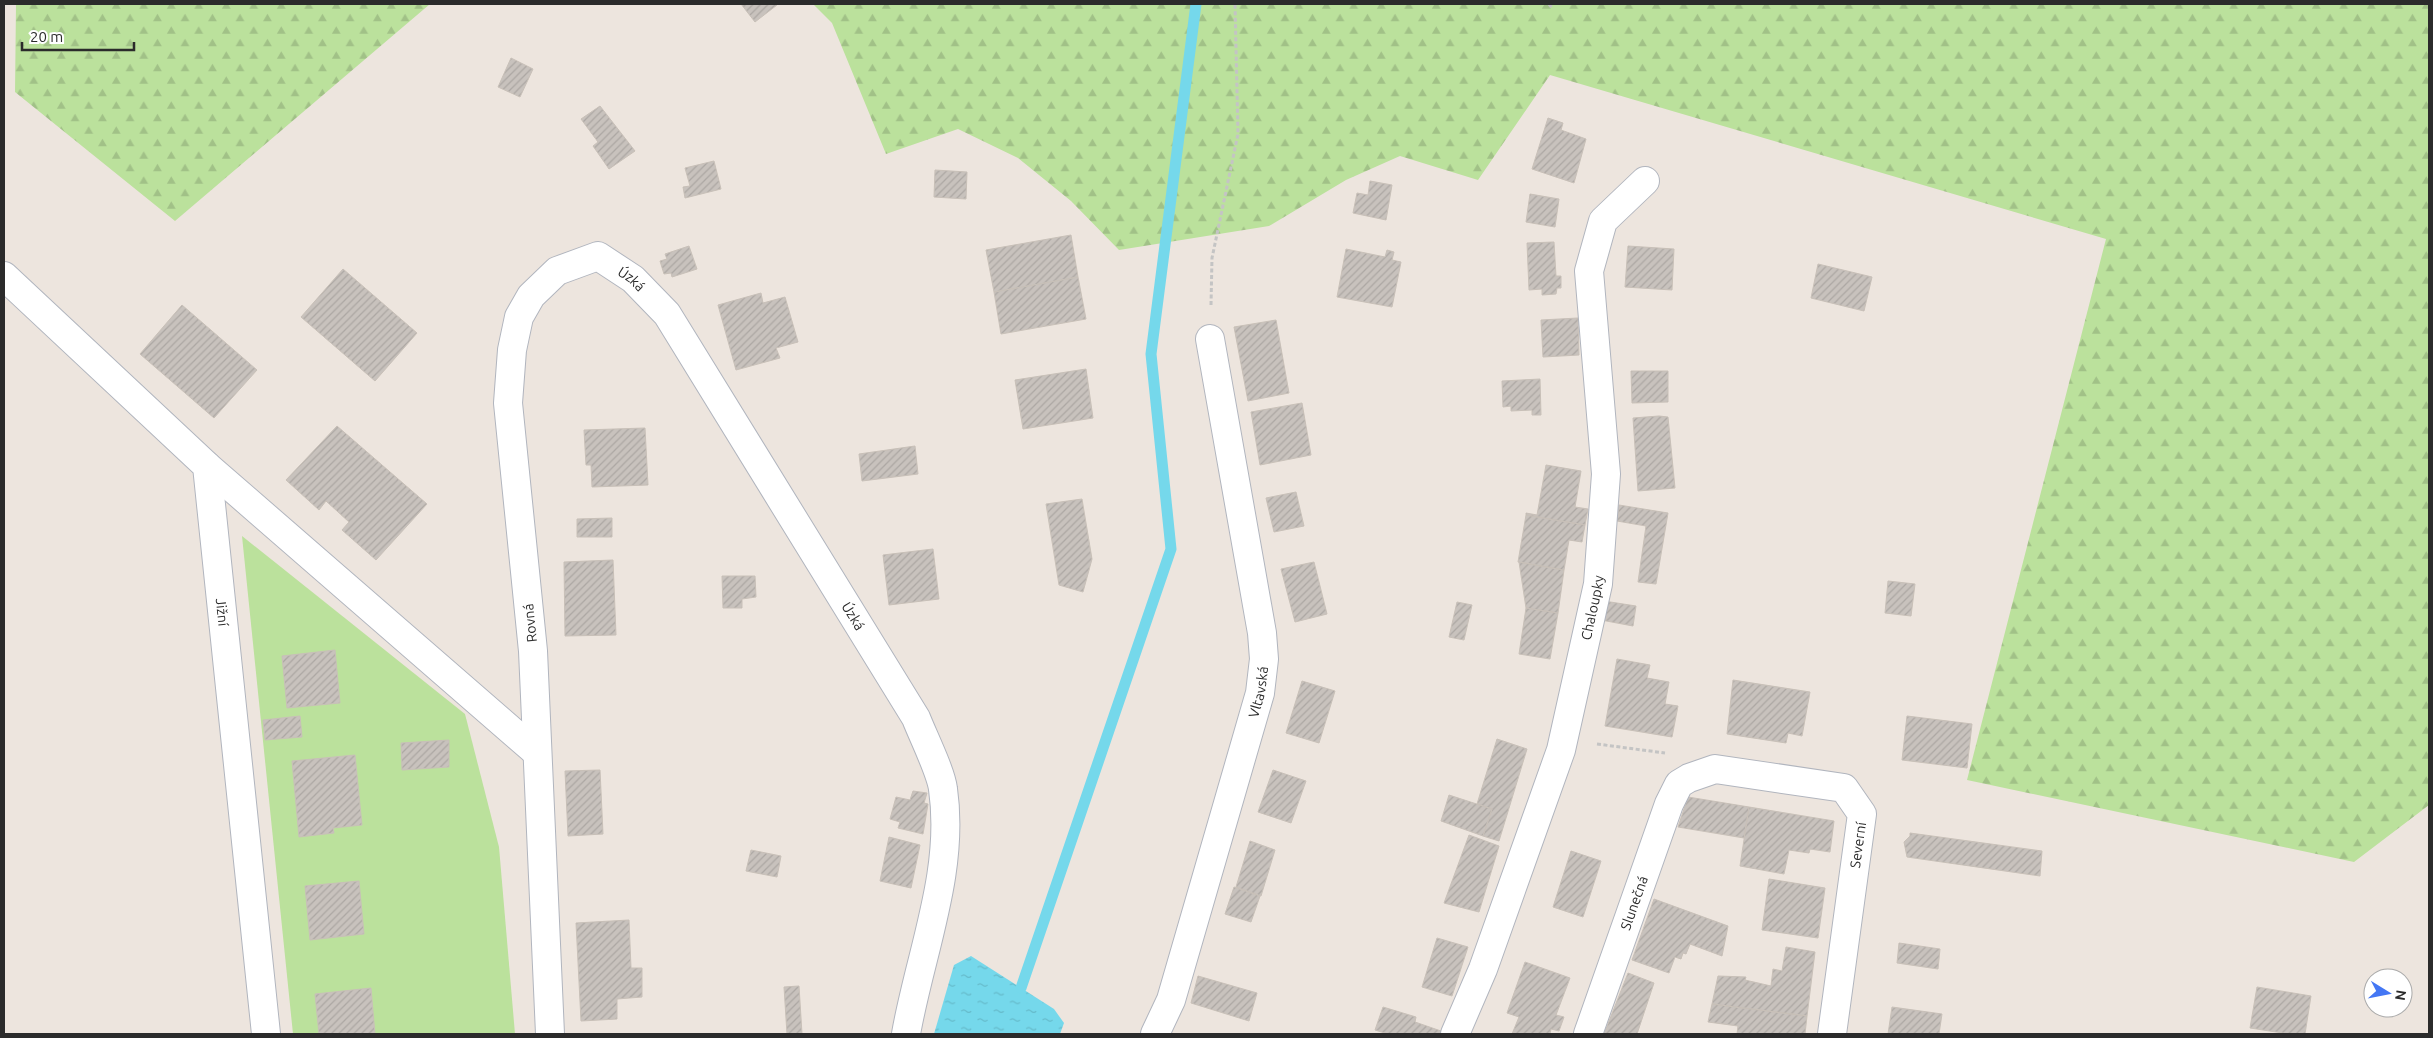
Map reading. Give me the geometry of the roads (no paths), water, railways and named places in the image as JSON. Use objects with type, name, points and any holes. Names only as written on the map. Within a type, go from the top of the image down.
[{"type":"street","name":"Chaloupky","points":[[1455,1034],[1483,969],[1561,750],[1598,584],[1606,474],[1589,270],[1603,221],[1645,180]]},
{"type":"street","name":"Rovná","points":[[550,1034],[533,651],[508,403],[512,350],[519,317],[531,296],[557,271],[598,256]]},
{"type":"street","name":"Úzká","points":[[598,256],[633,278],[667,314],[916,718],[943,788],[945,849],[939,892],[913,996],[906,1034]]},
{"type":"street","points":[[4,276],[207,466],[536,752]]},
{"type":"street","name":"Vltavská","points":[[1155,1034],[1171,1000],[1260,693],[1264,659],[1262,633],[1210,338]]},
{"type":"street","name":"Jižní","points":[[207,466],[266,1034]]},
{"type":"street","name":"Severní","points":[[1689,778],[1715,769],[1844,788],[1862,814],[1832,1034]]},
{"type":"street","name":"Slunečná","points":[[1588,1034],[1669,804],[1679,784],[1689,778]]},
{"type":"water","points":[[971,956],[1054,1009],[1064,1023],[1060,1034],[934,1034],[954,965]]},
{"type":"waterway","points":[[1021,988],[1171,549],[1151,354],[1196,4]]}]
